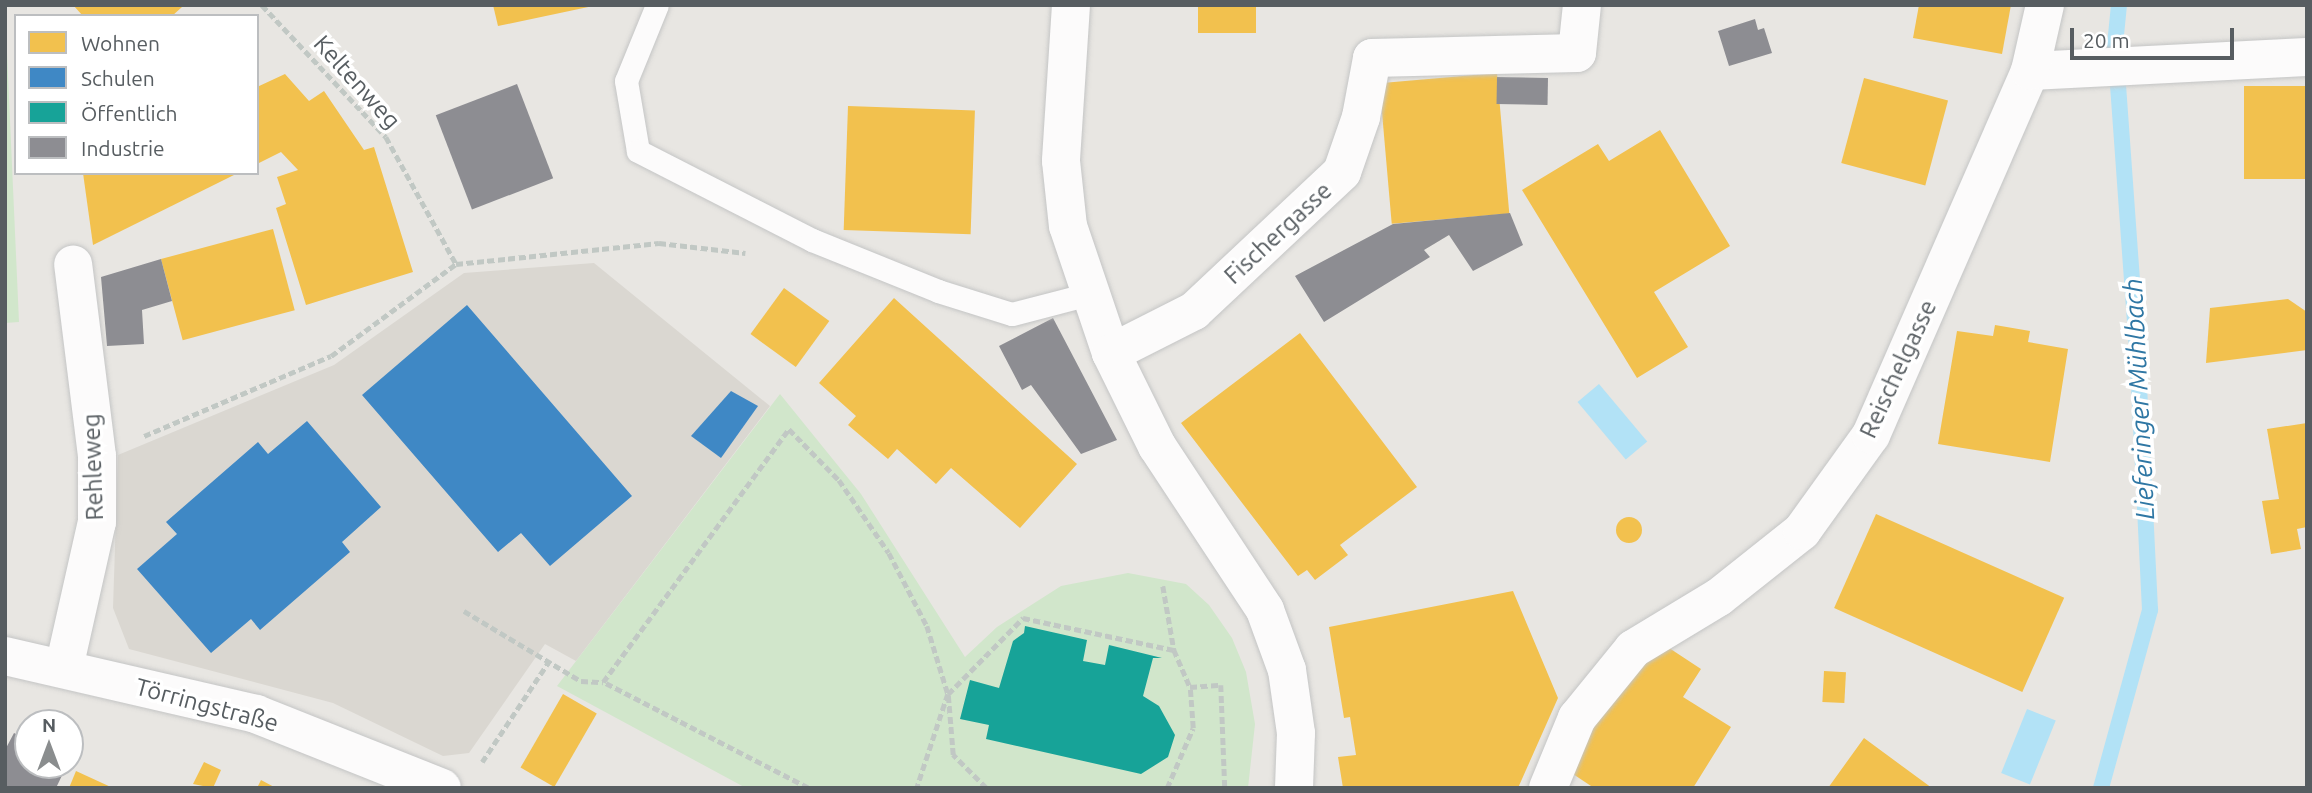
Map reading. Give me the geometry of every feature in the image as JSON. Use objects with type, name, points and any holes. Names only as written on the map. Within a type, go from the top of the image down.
[{"type":"street","points":[[1071,5],[1061,160],[1068,226],[1111,353],[1157,446],[1265,610],[1287,670],[1296,733],[1294,788]]},
{"type":"street","name":"Fischergasse","points":[[1111,353],[1194,311],[1342,172],[1361,117],[1372,58],[1577,53],[1582,5]]},
{"type":"street","name":"Reischelgasse","points":[[1548,788],[1577,718],[1633,649],[1719,597],[1802,531],[1871,435],[2030,71],[2045,5]]},
{"type":"street","points":[[2030,71],[2307,57]]},
{"type":"street","name":"Rehleweg","points":[[64,668],[97,522],[97,456],[73,264]]},
{"type":"street","name":"Törringstraße","points":[[8,667],[64,668],[256,714],[442,788]]},
{"type":"lane","points":[[657,5],[626,81],[638,151],[812,240],[938,291],[1012,314],[1089,294]]},
{"type":"path","name":"Keltenweg","points":[[262,5],[386,137],[456,264]]},
{"type":"path","points":[[97,456],[331,356],[456,264],[659,243],[755,254]]},
{"type":"path","points":[[603,682],[789,429],[839,480],[889,553],[927,626],[947,694],[953,755],[986,788]]},
{"type":"path","points":[[1163,586],[1174,650],[1190,687],[1193,728],[1167,788]]},
{"type":"path","points":[[464,611],[581,681],[603,682],[808,788]]},
{"type":"path","points":[[916,788],[947,694],[1023,618],[1174,650]]},
{"type":"path","points":[[480,765],[549,661]]},
{"type":"path","points":[[1190,687],[1221,685],[1225,788]]},
{"type":"shaded area","points":[[594,263],[770,406],[576,661],[545,644],[469,753],[443,756],[333,703],[129,649],[113,608],[118,455],[334,365],[464,273]]},
{"type":"green space","points":[[5,8],[19,322],[5,323]]},
{"type":"green space","points":[[780,394],[861,494],[965,657],[997,627],[1061,586],[1128,573],[1186,584],[1209,605],[1232,638],[1246,672],[1255,724],[1248,788],[746,788],[557,686]]},
{"type":"water","points":[[1599,384],[1647,441],[1626,459],[1578,402]]},
{"type":"water","points":[[2027,709],[2056,721],[2030,785],[2001,773]]},
{"type":"building: Wohnen","points":[[73,5],[182,7],[174,14],[81,14]]},
{"type":"building: Wohnen","points":[[493,5],[593,5],[593,6],[498,26]]},
{"type":"building: Wohnen","points":[[1198,5],[1256,5],[1256,33],[1198,33]]},
{"type":"building: Wohnen","points":[[1919,5],[2011,5],[2002,54],[1913,38]]},
{"type":"building: Wohnen","points":[[1497,73],[1509,213],[1392,224],[1379,83]]},
{"type":"building: Wohnen","points":[[285,74],[309,101],[324,91],[364,150],[374,147],[413,272],[306,305],[276,208],[286,204],[277,177],[298,170],[281,152],[259,163],[259,86]]},
{"type":"building: Wohnen","points":[[1864,78],[1948,101],[1925,186],[1841,163]]},
{"type":"building: Wohnen","points":[[2244,86],[2307,86],[2307,179],[2244,179]]},
{"type":"building: Wohnen","points":[[848,106],[975,110],[971,234],[844,230]]},
{"type":"building: Wohnen","points":[[1660,130],[1730,246],[1654,292],[1688,347],[1637,378],[1522,190],[1598,144],[1609,161]]},
{"type":"building: Wohnen","points":[[83,175],[234,175],[93,245]]},
{"type":"building: Wohnen","points":[[273,229],[295,310],[183,340],[161,259]]},
{"type":"building: Wohnen","points":[[784,288],[829,321],[796,367],[750,334]]},
{"type":"building: Wohnen","points":[[894,298],[1077,464],[1020,528],[951,468],[936,484],[897,449],[888,459],[848,425],[856,416],[819,383]]},
{"type":"building: Wohnen","points":[[2288,299],[2307,312],[2307,350],[2206,363],[2210,308]]},
{"type":"building: Wohnen","points":[[1995,325],[2030,331],[2028,342],[2068,349],[2050,462],[1938,444],[1957,331],[1993,336]]},
{"type":"building: Wohnen","points":[[1300,333],[1417,487],[1340,545],[1348,555],[1315,580],[1307,570],[1298,576],[1181,423]]},
{"type":"building: Wohnen","points":[[2307,423],[2307,527],[2297,529],[2301,549],[2271,554],[2262,501],[2279,499],[2267,429]]},
{"type":"building: Wohnen","points":[[1876,514],[2064,598],[2022,692],[1834,608]]},
{"type":"building: Wohnen","points":[[1629,517],[1638,521],[1642,530],[1638,539],[1629,543],[1620,539],[1616,530],[1620,521]]},
{"type":"building: Wohnen","points":[[1513,591],[1558,698],[1518,788],[1343,788],[1338,757],[1356,755],[1350,717],[1344,718],[1329,627]]},
{"type":"building: Wohnen","points":[[1660,642],[1701,669],[1683,697],[1731,727],[1693,788],[1594,788],[1564,768],[1633,660]]},
{"type":"building: Wohnen","points":[[1824,671],[1846,672],[1844,703],[1822,702]]},
{"type":"building: Wohnen","points":[[563,694],[597,714],[554,787],[520,768]]},
{"type":"building: Wohnen","points":[[1864,738],[1902,766],[1932,788],[1828,788]]},
{"type":"building: Wohnen","points":[[204,762],[221,770],[213,788],[193,784]]},
{"type":"building: Wohnen","points":[[84,775],[113,788],[69,788],[73,779],[84,779]]},
{"type":"building: Wohnen","points":[[261,780],[276,788],[257,788]]},
{"type":"building: Schulen","points":[[467,305],[632,496],[550,566],[521,533],[498,552],[362,395]]},
{"type":"building: Schulen","points":[[731,391],[758,406],[721,458],[691,436]]},
{"type":"building: Schulen","points":[[307,421],[381,507],[342,542],[350,552],[260,630],[251,619],[211,653],[137,569],[177,534],[166,522],[258,442],[268,454]]},
{"type":"building: Öffentlich","points":[[1025,626],[1087,640],[1083,661],[1105,665],[1109,645],[1162,658],[1153,658],[1143,696],[1159,706],[1175,735],[1168,757],[1141,774],[986,739],[989,725],[960,719],[970,680],[999,688],[1013,641],[1024,633]]},
{"type":"building: Industrie","points":[[1755,19],[1758,30],[1764,28],[1772,53],[1729,66],[1718,31]]},
{"type":"building: Industrie","points":[[1497,77],[1548,78],[1548,105],[1497,104]]},
{"type":"building: Industrie","points":[[517,84],[553,178],[472,209],[436,115]]},
{"type":"building: Industrie","points":[[1510,213],[1523,245],[1473,271],[1449,235],[1424,250],[1430,257],[1324,322],[1295,276],[1393,224]]},
{"type":"building: Industrie","points":[[161,259],[172,301],[142,310],[144,344],[107,346],[101,277]]},
{"type":"building: Industrie","points":[[1053,318],[1117,440],[1081,454],[1031,385],[1022,390],[999,346]]},
{"type":"building: Industrie","points":[[14,733],[14,779],[60,779],[56,788],[5,788],[5,750]]},
{"type":"waterway","name":"Lieferinger Mühlbach","points":[[2101,788],[2150,610],[2138,364],[2115,45],[2119,5]]}]
